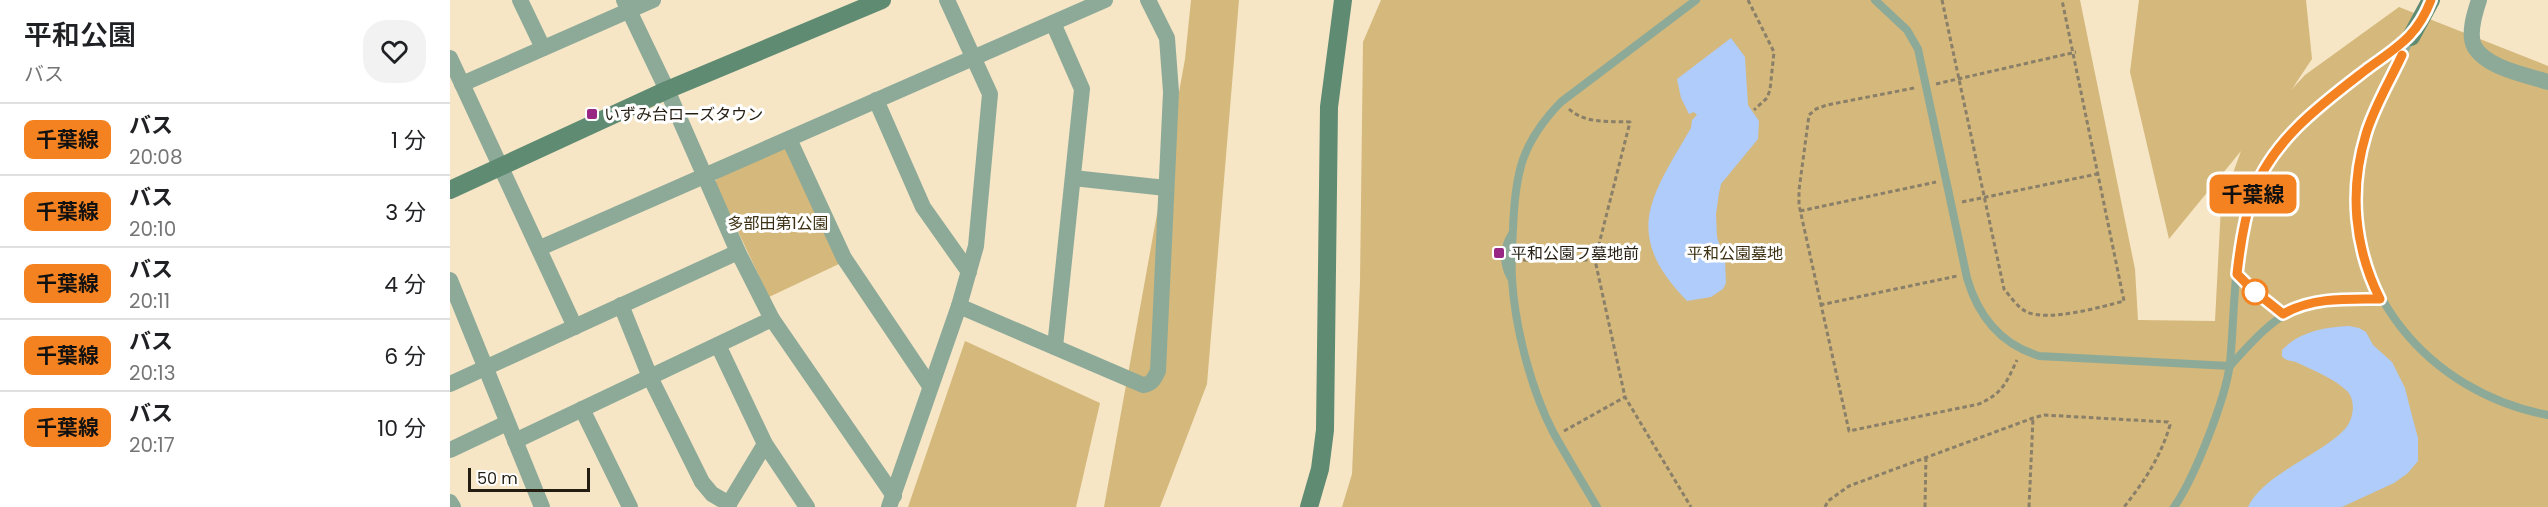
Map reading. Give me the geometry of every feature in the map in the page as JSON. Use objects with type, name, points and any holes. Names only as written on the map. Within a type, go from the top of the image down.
[{"type":"street","points":[[520,0],[543,48]]},
{"type":"street","points":[[462,84],[543,48],[626,5],[653,0]]},
{"type":"street","points":[[450,190],[667,90],[882,0]]},
{"type":"street","points":[[892,501],[959,306],[976,246],[990,94],[947,0]]},
{"type":"street","points":[[540,248],[1105,0]]},
{"type":"street","points":[[959,306],[1143,385],[1155,379],[1158,371],[1171,92],[1167,38],[1148,0]]},
{"type":"street","points":[[1309,507],[1320,469],[1325,430],[1329,107],[1343,0]]},
{"type":"street","points":[[2411,37],[2431,0]]},
{"type":"street","points":[[2479,0],[2473,44],[2482,56],[2497,64],[2548,82]]},
{"type":"street","points":[[626,5],[667,90],[703,177],[772,319],[892,501]]},
{"type":"street","points":[[1053,23],[1082,89],[1055,347]]},
{"type":"street","points":[[450,58],[540,248],[574,327]]},
{"type":"street","points":[[876,100],[923,207],[969,272]]},
{"type":"street","points":[[789,139],[844,258],[930,386]]},
{"type":"street","points":[[1073,178],[1166,188]]},
{"type":"street","points":[[450,384],[738,252]]},
{"type":"street","points":[[451,286],[542,507]]},
{"type":"street","points":[[621,305],[650,377],[702,482],[712,494],[728,506],[765,444]]},
{"type":"street","points":[[515,441],[772,319]]},
{"type":"street","points":[[718,345],[765,444],[807,507]]},
{"type":"street","points":[[582,409],[630,507]]},
{"type":"street","points":[[450,450],[507,423]]},
{"type":"street","points":[[450,502],[453,507]]},
{"type":"lane","points":[[1597,507],[1556,435],[1539,397],[1519,330],[1511,278],[1516,179],[1523,156],[1545,118],[1561,102],[1696,0]]},
{"type":"lane","points":[[1875,0],[1907,30],[1918,49],[1973,298],[1981,314],[2002,338],[2022,350],[2039,356],[2230,366]]},
{"type":"lane","points":[[2174,507],[2199,458],[2217,411],[2230,366],[2237,274],[2246,218],[2253,192],[2278,150],[2321,104],[2411,37]]},
{"type":"lane","points":[[2411,37],[2366,132],[2359,163],[2355,201],[2358,230],[2372,281],[2386,309],[2427,356],[2482,394],[2523,410],[2548,415]]},
{"type":"lane","points":[[1511,278],[1505,267],[1507,242],[1513,234]]},
{"type":"lane","points":[[2237,274],[2283,314]]},
{"type":"lane","points":[[2230,366],[2253,340],[2292,309],[2327,300],[2380,299]]},
{"type":"path","points":[[1748,0],[1774,52],[1770,90],[1767,98],[1754,110]]},
{"type":"path","points":[[1942,0],[2004,289],[2028,312],[2068,314],[2124,302],[2062,0]]},
{"type":"path","points":[[2022,350],[2006,385],[1996,397],[1979,404],[1850,431],[1800,211],[1798,190],[1809,115],[1816,109],[1827,105],[1927,86],[2076,52]]},
{"type":"path","points":[[1561,102],[1574,114],[1594,121],[1630,122],[1595,260],[1625,397],[1691,507]]},
{"type":"path","points":[[1952,204],[2098,174]]},
{"type":"path","points":[[1800,211],[1947,180]]},
{"type":"path","points":[[1512,260],[1595,260]]},
{"type":"path","points":[[1820,305],[1967,274]]},
{"type":"path","points":[[1556,435],[1625,397]]},
{"type":"path","points":[[1824,507],[1828,501],[1849,486],[1926,456],[2044,415],[2168,422],[2170,425],[2162,449],[2150,471],[2124,507]]},
{"type":"path","points":[[2029,507],[2033,418]]},
{"type":"path","points":[[1925,507],[1926,456]]},
{"type":"green space","points":[[1191,0],[1239,0],[1207,384],[1160,507],[1104,507],[1185,59]]},
{"type":"green space","name":"平和公園墓地","points":[[1381,0],[2080,0],[2135,269],[2138,320],[2215,321],[2221,206],[2241,151],[2169,239],[2130,72],[2139,0],[2306,0],[2312,59],[2292,89],[2305,75],[2399,7],[2548,66],[2548,507],[1342,507],[1352,474],[1360,282],[1363,42]]},
{"type":"green space","name":"多部田第1公園","points":[[783,148],[788,150],[841,263],[769,297],[715,183],[718,175]]},
{"type":"green space","points":[[965,341],[1100,403],[1076,507],[908,507]]},
{"type":"water","points":[[1731,38],[1745,57],[1748,105],[1759,121],[1758,139],[1721,184],[1719,193],[1716,214],[1717,237],[1725,261],[1726,283],[1723,289],[1711,297],[1687,301],[1667,277],[1654,256],[1649,235],[1649,216],[1664,175],[1691,128],[1692,120],[1697,115],[1694,112],[1689,114],[1681,98],[1677,79]]},
{"type":"water","points":[[2349,326],[2366,332],[2373,345],[2392,362],[2405,388],[2418,438],[2418,461],[2408,473],[2394,483],[2342,507],[2248,507],[2255,495],[2266,485],[2322,448],[2348,425],[2353,404],[2347,391],[2324,375],[2285,359],[2282,356],[2282,350],[2304,335]]},
{"type":"bus line","name":"千葉線","points":[[2402,55],[2366,132],[2359,163],[2355,201],[2364,256],[2380,299],[2327,300],[2292,309],[2283,314],[2237,274],[2246,218],[2253,192],[2278,150],[2298,127],[2321,104],[2411,37],[2428,10],[2431,0]]},
{"type":"place","name":"いずみ台ローズタウン","points":[[592,114]]},
{"type":"place","name":"平和公園フ墓地前","points":[[1499,253]]}]
